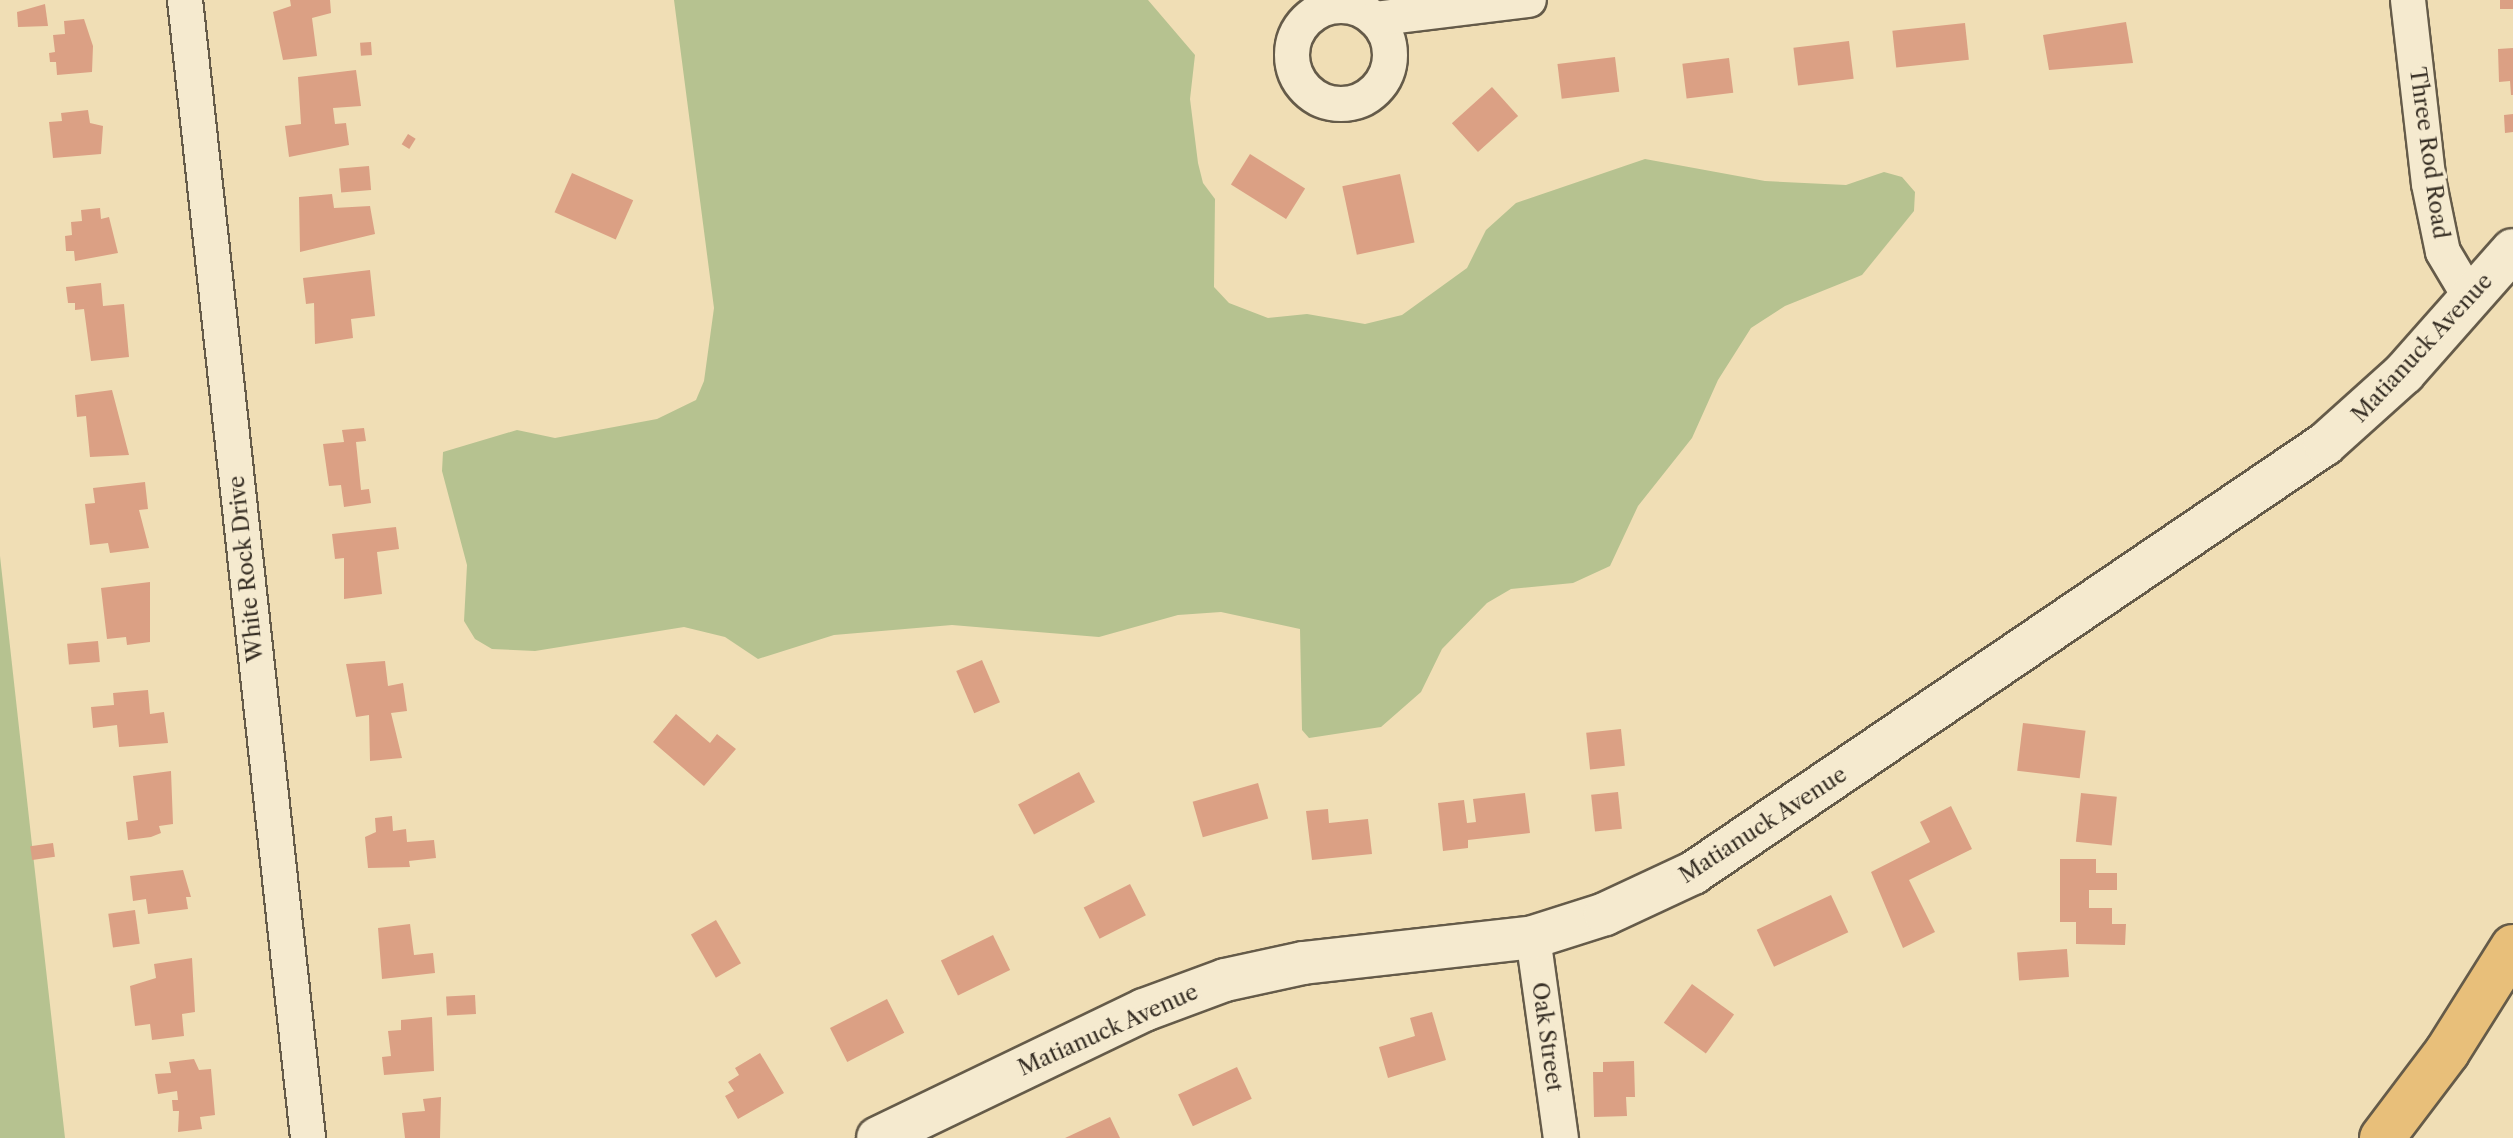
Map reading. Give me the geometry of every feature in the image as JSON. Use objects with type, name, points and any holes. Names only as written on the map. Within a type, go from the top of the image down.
[{"type":"highway","points":[[2382,1138],[2447,1052],[2513,947]]},
{"type":"street","name":"White Rock Drive","points":[[185,0],[308,1138]]},
{"type":"street","points":[[1374,19],[1529,0]]},
{"type":"street","name":"Three Rod Road","points":[[2408,0],[2429,184],[2443,252],[2471,299]]},
{"type":"street","name":"Matianuck Avenue","points":[[878,1138],[1120,1021],[1225,980],[1303,963],[1533,937],[1605,914],[1693,873],[1994,672],[2325,444],[2387,391],[2513,250]]},
{"type":"street","name":"Oak Street","points":[[1533,937],[1561,1138]]},
{"type":"green space","points":[[674,0],[1148,0],[1195,55],[1190,99],[1203,183],[1215,199],[1214,287],[1229,303],[1268,318],[1307,314],[1365,324],[1402,315],[1467,268],[1486,230],[1516,203],[1645,159],[1765,181],[1846,185],[1884,172],[1902,177],[1915,192],[1914,211],[1862,275],[1785,306],[1751,328],[1718,380],[1692,438],[1638,506],[1610,566],[1573,583],[1511,589],[1487,603],[1442,649],[1421,692],[1381,727],[1309,738],[1302,730],[1300,629],[1221,612],[1178,615],[1099,637],[952,625],[834,635],[758,659],[725,637],[684,627],[535,651],[492,649],[475,639],[464,621],[467,565],[442,471],[443,452],[517,430],[555,438],[657,419],[696,400],[704,381],[714,308]]},
{"type":"green space","points":[[0,556],[34,863],[65,1138],[0,1138]]},
{"type":"building","points":[[290,0],[330,0],[331,13],[312,18],[317,56],[283,60],[273,12],[291,6]]},
{"type":"building","points":[[2500,0],[2513,0],[2513,9],[2500,9]]},
{"type":"building","points":[[45,4],[48,26],[18,27],[17,12]]},
{"type":"building","points":[[84,19],[93,46],[92,72],[57,75],[56,62],[50,62],[49,53],[55,52],[53,35],[65,34],[64,21]]},
{"type":"building","points":[[2126,22],[2133,63],[2049,70],[2043,35]]},
{"type":"building","points":[[1965,23],[1969,60],[1896,67],[1892,31]]},
{"type":"building","points":[[1849,41],[1854,79],[1798,86],[1793,48]]},
{"type":"building","points":[[371,42],[372,55],[361,56],[360,43]]},
{"type":"building","points":[[2513,48],[2511,95],[2510,81],[2499,82],[2498,49]]},
{"type":"building","points":[[1615,57],[1619,92],[1562,99],[1557,64]]},
{"type":"building","points":[[1729,58],[1733,93],[1687,98],[1682,64]]},
{"type":"building","points":[[356,70],[361,106],[333,108],[335,124],[346,123],[349,145],[289,157],[285,126],[301,124],[298,77]]},
{"type":"building","points":[[1492,87],[1518,116],[1478,152],[1452,123]]},
{"type":"building","points":[[88,110],[90,123],[103,126],[101,154],[53,158],[49,122],[62,121],[61,113]]},
{"type":"building","points":[[2513,114],[2513,132],[2505,133],[2504,115]]},
{"type":"building","points":[[408,134],[416,139],[409,149],[402,144]]},
{"type":"building","points":[[1250,154],[1305,188],[1286,219],[1231,185]]},
{"type":"building","points":[[369,166],[371,190],[341,193],[339,169]]},
{"type":"building","points":[[572,173],[633,200],[616,240],[555,212]]},
{"type":"building","points":[[1400,174],[1415,242],[1357,255],[1342,186]]},
{"type":"building","points":[[332,194],[334,208],[370,206],[375,234],[300,252],[299,197]]},
{"type":"building","points":[[100,208],[101,219],[109,217],[118,253],[75,261],[74,251],[66,251],[65,236],[72,235],[71,222],[82,221],[81,210]]},
{"type":"building","points":[[370,270],[375,316],[351,319],[353,338],[315,344],[314,303],[306,304],[303,278]]},
{"type":"building","points":[[101,283],[103,306],[124,304],[129,357],[91,361],[84,309],[75,310],[75,303],[68,303],[66,287]]},
{"type":"building","points":[[112,390],[129,455],[90,457],[86,416],[77,417],[75,395]]},
{"type":"building","points":[[364,428],[366,441],[356,442],[361,490],[369,489],[371,503],[344,507],[341,485],[329,486],[323,444],[344,442],[342,430]]},
{"type":"building","points":[[145,482],[148,509],[139,510],[149,548],[110,553],[108,543],[90,545],[85,504],[95,503],[93,488]]},
{"type":"building","points":[[396,527],[399,549],[377,552],[382,594],[344,599],[344,558],[335,559],[332,534]]},
{"type":"building","points":[[150,582],[150,642],[127,645],[126,637],[107,639],[101,588]]},
{"type":"building","points":[[98,641],[100,662],[69,665],[67,644]]},
{"type":"building","points":[[982,660],[1000,702],[974,713],[956,671]]},
{"type":"building","points":[[385,661],[388,686],[403,683],[407,711],[391,713],[402,758],[370,761],[369,715],[356,717],[346,664]]},
{"type":"building","points":[[148,690],[150,714],[164,712],[168,743],[119,747],[117,725],[93,728],[91,707],[114,705],[113,693]]},
{"type":"building","points":[[676,714],[710,743],[717,734],[736,749],[704,786],[653,742]]},
{"type":"building","points":[[2023,723],[2086,731],[2080,778],[2017,771]]},
{"type":"building","points":[[1621,729],[1625,766],[1590,769],[1586,733]]},
{"type":"building","points":[[171,771],[173,824],[159,826],[161,833],[151,837],[128,840],[126,822],[138,820],[133,776]]},
{"type":"building","points":[[1079,772],[1095,802],[1034,834],[1018,804]]},
{"type":"building","points":[[1258,783],[1268,819],[1203,837],[1193,802]]},
{"type":"building","points":[[1618,792],[1622,829],[1595,832],[1591,795]]},
{"type":"building","points":[[1525,793],[1530,833],[1468,840],[1468,848],[1443,851],[1438,803],[1464,800],[1467,823],[1476,822],[1473,799]]},
{"type":"building","points":[[2081,793],[2117,797],[2112,845],[2076,842]]},
{"type":"building","points":[[1951,806],[1972,849],[1909,880],[1935,932],[1903,948],[1871,872],[1930,842],[1920,822]]},
{"type":"building","points":[[1328,809],[1329,823],[1368,819],[1372,854],[1312,860],[1306,811]]},
{"type":"building","points":[[392,816],[393,831],[406,829],[407,842],[434,840],[436,858],[409,861],[410,867],[368,868],[365,837],[376,832],[375,818]]},
{"type":"building","points":[[53,843],[55,857],[32,860],[30,846]]},
{"type":"building","points":[[2060,859],[2096,859],[2096,873],[2117,873],[2117,890],[2089,890],[2089,908],[2112,908],[2112,924],[2126,924],[2125,945],[2076,944],[2076,922],[2060,922]]},
{"type":"building","points":[[183,870],[191,897],[186,897],[188,909],[148,914],[146,899],[133,901],[130,876]]},
{"type":"building","points":[[1130,884],[1146,915],[1100,939],[1084,908]]},
{"type":"building","points":[[1831,895],[1848,932],[1774,967],[1757,930]]},
{"type":"building","points":[[135,910],[140,944],[113,947],[108,914]]},
{"type":"building","points":[[716,920],[741,963],[716,978],[691,934]]},
{"type":"building","points":[[410,924],[414,955],[433,953],[435,973],[382,979],[378,928]]},
{"type":"building","points":[[993,935],[1010,970],[958,995],[941,960]]},
{"type":"building","points":[[2067,949],[2069,977],[2019,980],[2017,952]]},
{"type":"building","points":[[192,958],[195,1012],[182,1014],[184,1036],[152,1040],[150,1024],[135,1026],[130,986],[156,978],[154,964]]},
{"type":"building","points":[[1692,984],[1734,1015],[1706,1053],[1664,1023]]},
{"type":"building","points":[[475,995],[476,1014],[447,1015],[446,997]]},
{"type":"building","points":[[887,999],[904,1033],[847,1062],[830,1028]]},
{"type":"building","points":[[1432,1012],[1446,1060],[1388,1078],[1379,1047],[1415,1036],[1410,1018]]},
{"type":"building","points":[[432,1017],[434,1071],[384,1075],[382,1057],[391,1056],[388,1031],[401,1030],[401,1020]]},
{"type":"building","points":[[760,1053],[784,1093],[738,1119],[725,1096],[734,1091],[728,1082],[739,1075],[735,1068]]},
{"type":"building","points":[[194,1059],[199,1070],[211,1069],[215,1115],[200,1117],[202,1129],[178,1132],[179,1111],[173,1111],[172,1100],[178,1100],[177,1091],[158,1094],[155,1074],[171,1073],[169,1062]]},
{"type":"building","points":[[1634,1061],[1635,1097],[1626,1097],[1627,1116],[1594,1117],[1593,1072],[1603,1072],[1603,1062]]},
{"type":"building","points":[[1237,1067],[1252,1099],[1193,1126],[1178,1094]]},
{"type":"building","points":[[441,1097],[440,1138],[405,1138],[402,1113],[425,1111],[423,1099]]},
{"type":"building","points":[[1110,1117],[1120,1138],[1065,1138]]}]
